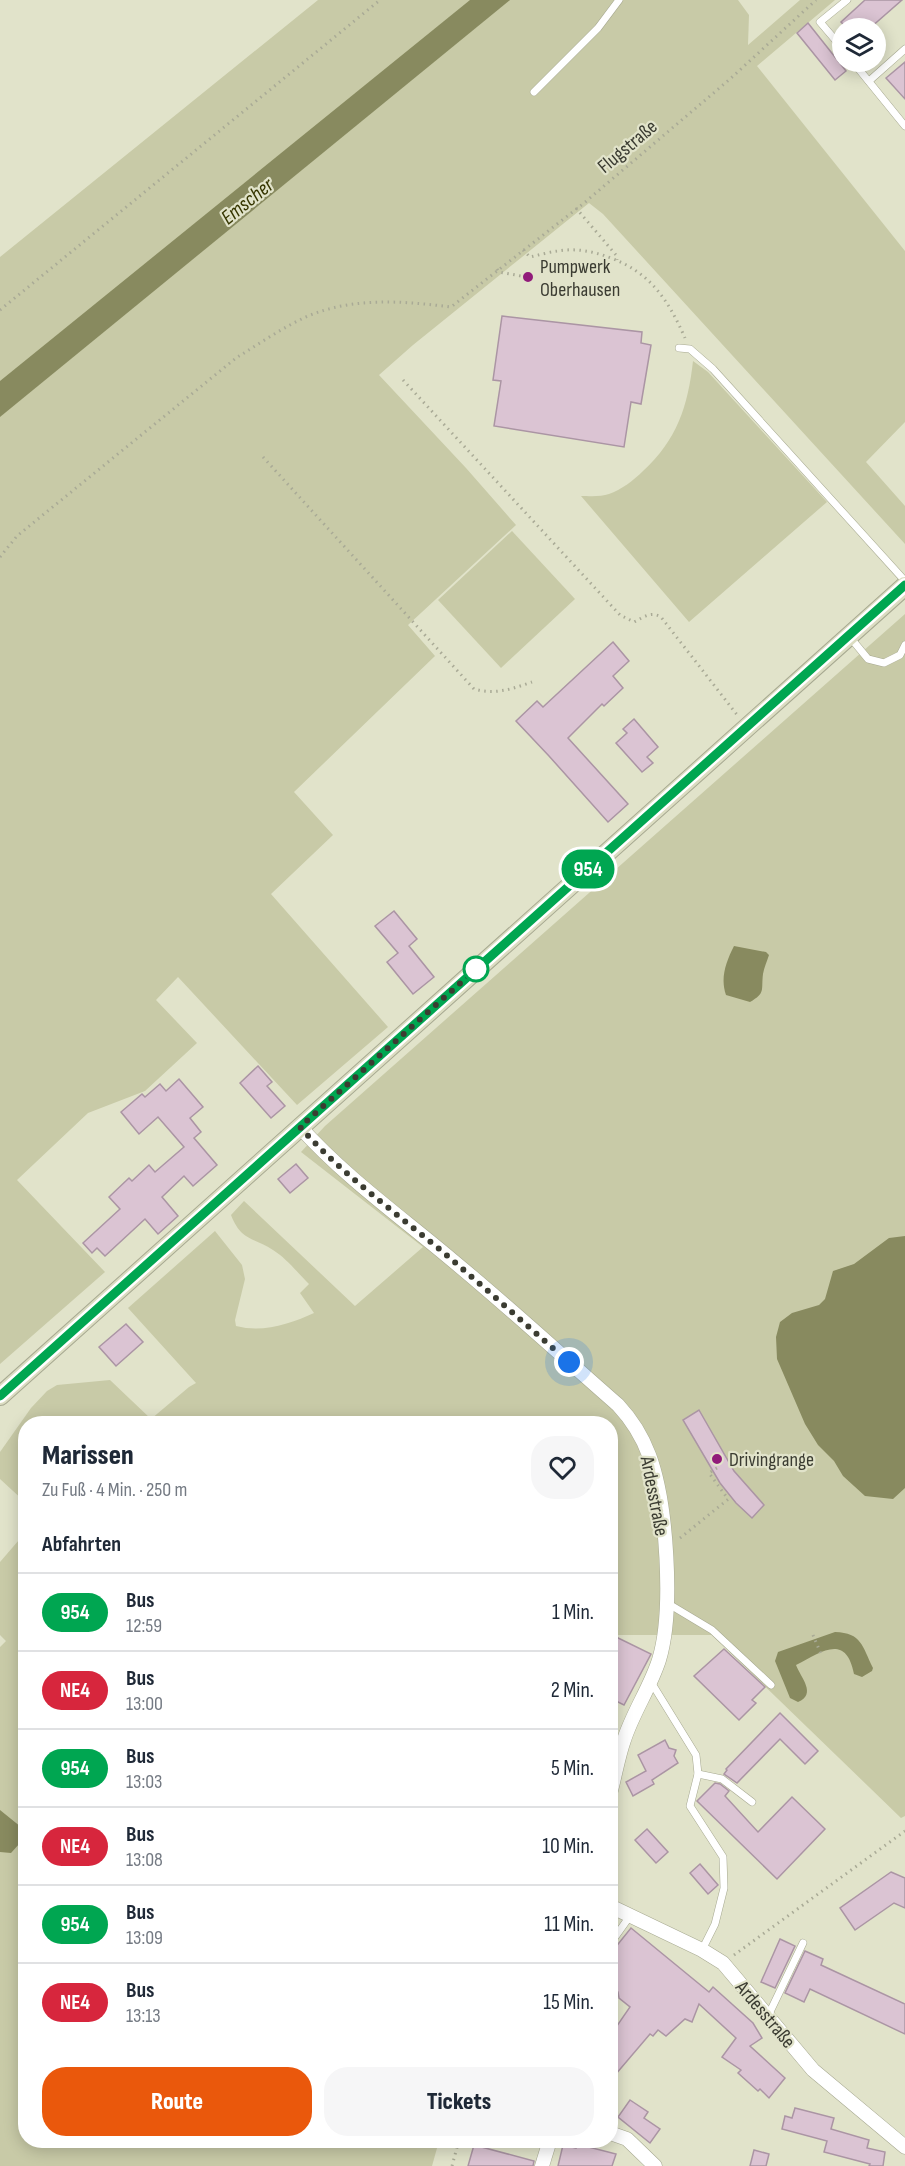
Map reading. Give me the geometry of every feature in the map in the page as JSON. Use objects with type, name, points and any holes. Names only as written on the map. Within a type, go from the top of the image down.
[{"type":"main road","points":[[0,1396],[905,585]]},
{"type":"street","name":"Ardesstraße","points":[[300,1127],[349,1176],[454,1261],[618,1405],[632,1420],[650,1457],[662,1514],[668,1603],[659,1659],[624,1739],[618,1763]]},
{"type":"street","name":"Ardesstraße","points":[[618,1910],[702,1950],[723,1963],[813,2070],[905,2147]]},
{"type":"street","points":[[618,2136],[627,2139],[655,2166]]},
{"type":"street","points":[[542,2166],[548,2148]]},
{"type":"lane","points":[[534,92],[598,28],[619,0]]},
{"type":"lane","points":[[832,36],[820,22],[847,0]]},
{"type":"lane","points":[[869,81],[905,49]]},
{"type":"lane","points":[[861,72],[905,126]]},
{"type":"lane","points":[[679,348],[690,349],[721,377],[905,581]]},
{"type":"lane","points":[[849,636],[868,658],[884,663],[900,655],[905,645]]},
{"type":"lane","points":[[668,1603],[712,1630],[771,1685]]},
{"type":"lane","points":[[650,1680],[696,1755],[699,1774],[690,1806],[723,1857],[724,1888],[715,1924],[702,1950]]},
{"type":"lane","points":[[699,1774],[722,1779],[752,1802]]},
{"type":"lane","points":[[618,1933],[630,1916]]},
{"type":"lane","points":[[768,2016],[803,1942]]},
{"type":"path","points":[[0,310],[380,0]]},
{"type":"path","name":"Flugstraße","points":[[0,557],[17,536],[236,358],[275,334],[309,316],[352,304],[389,302],[451,307],[576,208],[730,79],[816,0]]},
{"type":"path","points":[[576,208],[616,255],[617,260]]},
{"type":"path","points":[[523,250],[530,257],[559,250],[587,250],[638,270],[654,285],[680,325],[690,349]]},
{"type":"path","points":[[497,269],[499,272],[532,278]]},
{"type":"path","points":[[403,380],[620,615],[634,622],[655,613],[661,617],[746,727]]},
{"type":"path","points":[[263,457],[474,689],[487,693],[501,692],[532,682]]},
{"type":"path","points":[[665,1546],[676,1541],[730,1498],[711,1472],[717,1468]]},
{"type":"path","points":[[813,1635],[821,1654]]},
{"type":"path","points":[[723,1963],[905,1831]]},
{"type":"path","points":[[452,2166],[457,2148]]},
{"type":"shaded area","points":[[318,0],[738,0],[749,15],[748,45],[800,0],[835,0],[757,66],[905,251],[905,422],[866,462],[905,506],[905,544],[603,214],[589,203],[379,375],[516,525],[408,625],[435,656],[294,792],[333,835],[271,894],[388,1027],[297,1105],[178,977],[156,1000],[197,1043],[145,1091],[88,1113],[17,1180],[105,1272],[0,1364],[0,257]]},
{"type":"shaded area","points":[[693,361],[708,372],[827,502],[689,622],[581,496],[602,496],[618,490],[636,478],[655,459],[679,421],[688,393]]},
{"type":"shaded area","points":[[512,531],[575,599],[501,668],[438,600]]},
{"type":"shaded area","points":[[905,614],[905,1816],[901,1818],[712,1635],[618,1635],[618,1416],[155,1416],[196,1383],[128,1308],[215,1231],[242,1265],[245,1279],[235,1320],[236,1326],[266,1328],[295,1321],[314,1313],[300,1293],[309,1284],[283,1257],[239,1230],[231,1215],[244,1201],[355,1306],[423,1247],[301,1152],[325,1126]]},
{"type":"shaded area","points":[[110,1380],[148,1416],[25,1416],[47,1391],[57,1385]]},
{"type":"shaded area","points":[[18,1426],[18,1496],[0,1479],[0,1452]]},
{"type":"shaded area","points":[[18,1541],[18,2148],[437,2148],[432,2166],[0,2166],[0,1647],[6,1641],[0,1635],[0,1562]]},
{"type":"water","name":"Emscher","points":[[470,0],[510,0],[0,417],[0,381]]},
{"type":"water","points":[[734,946],[766,952],[769,955],[763,972],[762,991],[750,1002],[726,995],[724,989],[725,970]]},
{"type":"water","points":[[905,1236],[905,1488],[893,1499],[865,1496],[843,1476],[834,1461],[818,1445],[805,1424],[777,1359],[776,1337],[780,1322],[792,1313],[819,1305],[825,1299],[833,1271],[854,1264],[889,1238]]},
{"type":"water","points":[[835,1632],[851,1635],[860,1642],[873,1668],[872,1671],[862,1677],[854,1674],[845,1653],[831,1649],[796,1665],[807,1690],[804,1699],[798,1702],[790,1698],[775,1661],[778,1652]]},
{"type":"water","points":[[0,1810],[18,1825],[18,1845],[11,1853],[0,1852]]},
{"type":"building","points":[[865,0],[902,0],[881,18],[845,18]]},
{"type":"building","points":[[808,23],[832,53],[832,72],[845,72],[835,80],[797,33]]},
{"type":"building","points":[[905,62],[905,99],[886,78]]},
{"type":"building","points":[[502,316],[642,332],[641,343],[651,345],[641,404],[631,402],[624,447],[494,426],[501,381],[493,380]]},
{"type":"building","points":[[613,642],[629,661],[613,676],[623,688],[604,706],[602,704],[568,738],[628,804],[608,822],[516,721],[537,701],[543,707]]},
{"type":"building","points":[[634,719],[658,747],[647,757],[653,763],[642,772],[616,743],[627,733],[623,729]]},
{"type":"building","points":[[394,911],[417,939],[409,946],[434,977],[413,994],[387,962],[398,953],[375,926]]},
{"type":"building","points":[[258,1066],[272,1082],[267,1086],[285,1106],[271,1118],[240,1083]]},
{"type":"building","points":[[179,1079],[203,1107],[190,1118],[201,1132],[194,1138],[217,1165],[193,1186],[184,1176],[162,1197],[178,1216],[158,1234],[145,1219],[105,1256],[97,1248],[92,1253],[83,1243],[120,1209],[109,1197],[129,1178],[132,1181],[149,1165],[155,1172],[184,1147],[158,1117],[139,1134],[121,1112],[142,1094],[145,1097],[160,1084],[166,1091]]},
{"type":"building","points":[[296,1164],[308,1178],[290,1193],[278,1179]]},
{"type":"building","points":[[126,1324],[143,1342],[116,1366],[99,1347]]},
{"type":"building","name":"Drivingrange","points":[[699,1410],[734,1471],[764,1505],[752,1518],[720,1483],[683,1420]]},
{"type":"building","points":[[618,1638],[651,1654],[624,1705],[618,1702]]},
{"type":"building","points":[[724,1649],[765,1687],[752,1700],[756,1703],[739,1720],[694,1676]]},
{"type":"building","points":[[780,1713],[818,1751],[805,1764],[780,1739],[737,1783],[724,1774],[726,1769]]},
{"type":"building","points":[[665,1740],[669,1748],[676,1750],[674,1756],[678,1763],[652,1780],[654,1784],[633,1796],[626,1782],[646,1771],[638,1755]]},
{"type":"building","points":[[715,1783],[729,1791],[725,1796],[758,1832],[792,1797],[825,1829],[777,1879],[697,1801]]},
{"type":"building","points":[[647,1829],[668,1852],[656,1863],[635,1840]]},
{"type":"building","points":[[700,1864],[718,1885],[708,1894],[690,1873]]},
{"type":"building","points":[[891,1872],[905,1878],[905,1908],[894,1903],[855,1930],[840,1908]]},
{"type":"building","points":[[631,1928],[709,1992],[713,1987],[753,2023],[762,2038],[750,2046],[785,2078],[769,2098],[738,2073],[741,2070],[722,2057],[736,2038],[699,2004],[692,2022],[685,2019],[666,2036],[658,2030],[653,2036],[650,2034],[618,2072],[618,2024],[630,2007],[619,1998],[618,1944]]},
{"type":"building","points":[[780,1939],[795,1946],[775,1988],[761,1982]]},
{"type":"building","points":[[805,1951],[823,1959],[821,1965],[905,2004],[905,2034],[810,1989],[804,2002],[785,1993]]},
{"type":"building","points":[[630,2100],[648,2112],[644,2118],[660,2129],[650,2143],[618,2117]]},
{"type":"building","points":[[795,2108],[834,2118],[831,2129],[869,2140],[867,2148],[885,2152],[883,2166],[869,2166],[870,2164],[824,2152],[827,2141],[782,2129],[785,2116],[792,2118]]},
{"type":"building","points":[[473,2148],[485,2148],[534,2161],[533,2166],[468,2166]]},
{"type":"building","points":[[562,2148],[593,2148],[616,2154],[612,2166],[558,2166]]},
{"type":"building","points":[[754,2150],[769,2154],[766,2166],[750,2166]]},
{"type":"bus line","name":"954","points":[[0,1396],[905,585]]},
{"type":"place","name":"Pumpwerk Oberhausen","points":[[528,277]]},
{"type":"place","name":"Drivingrange","points":[[717,1459]]},
{"type":"route","points":[[476,969],[300,1127],[349,1176],[454,1261],[569,1362]]}]
